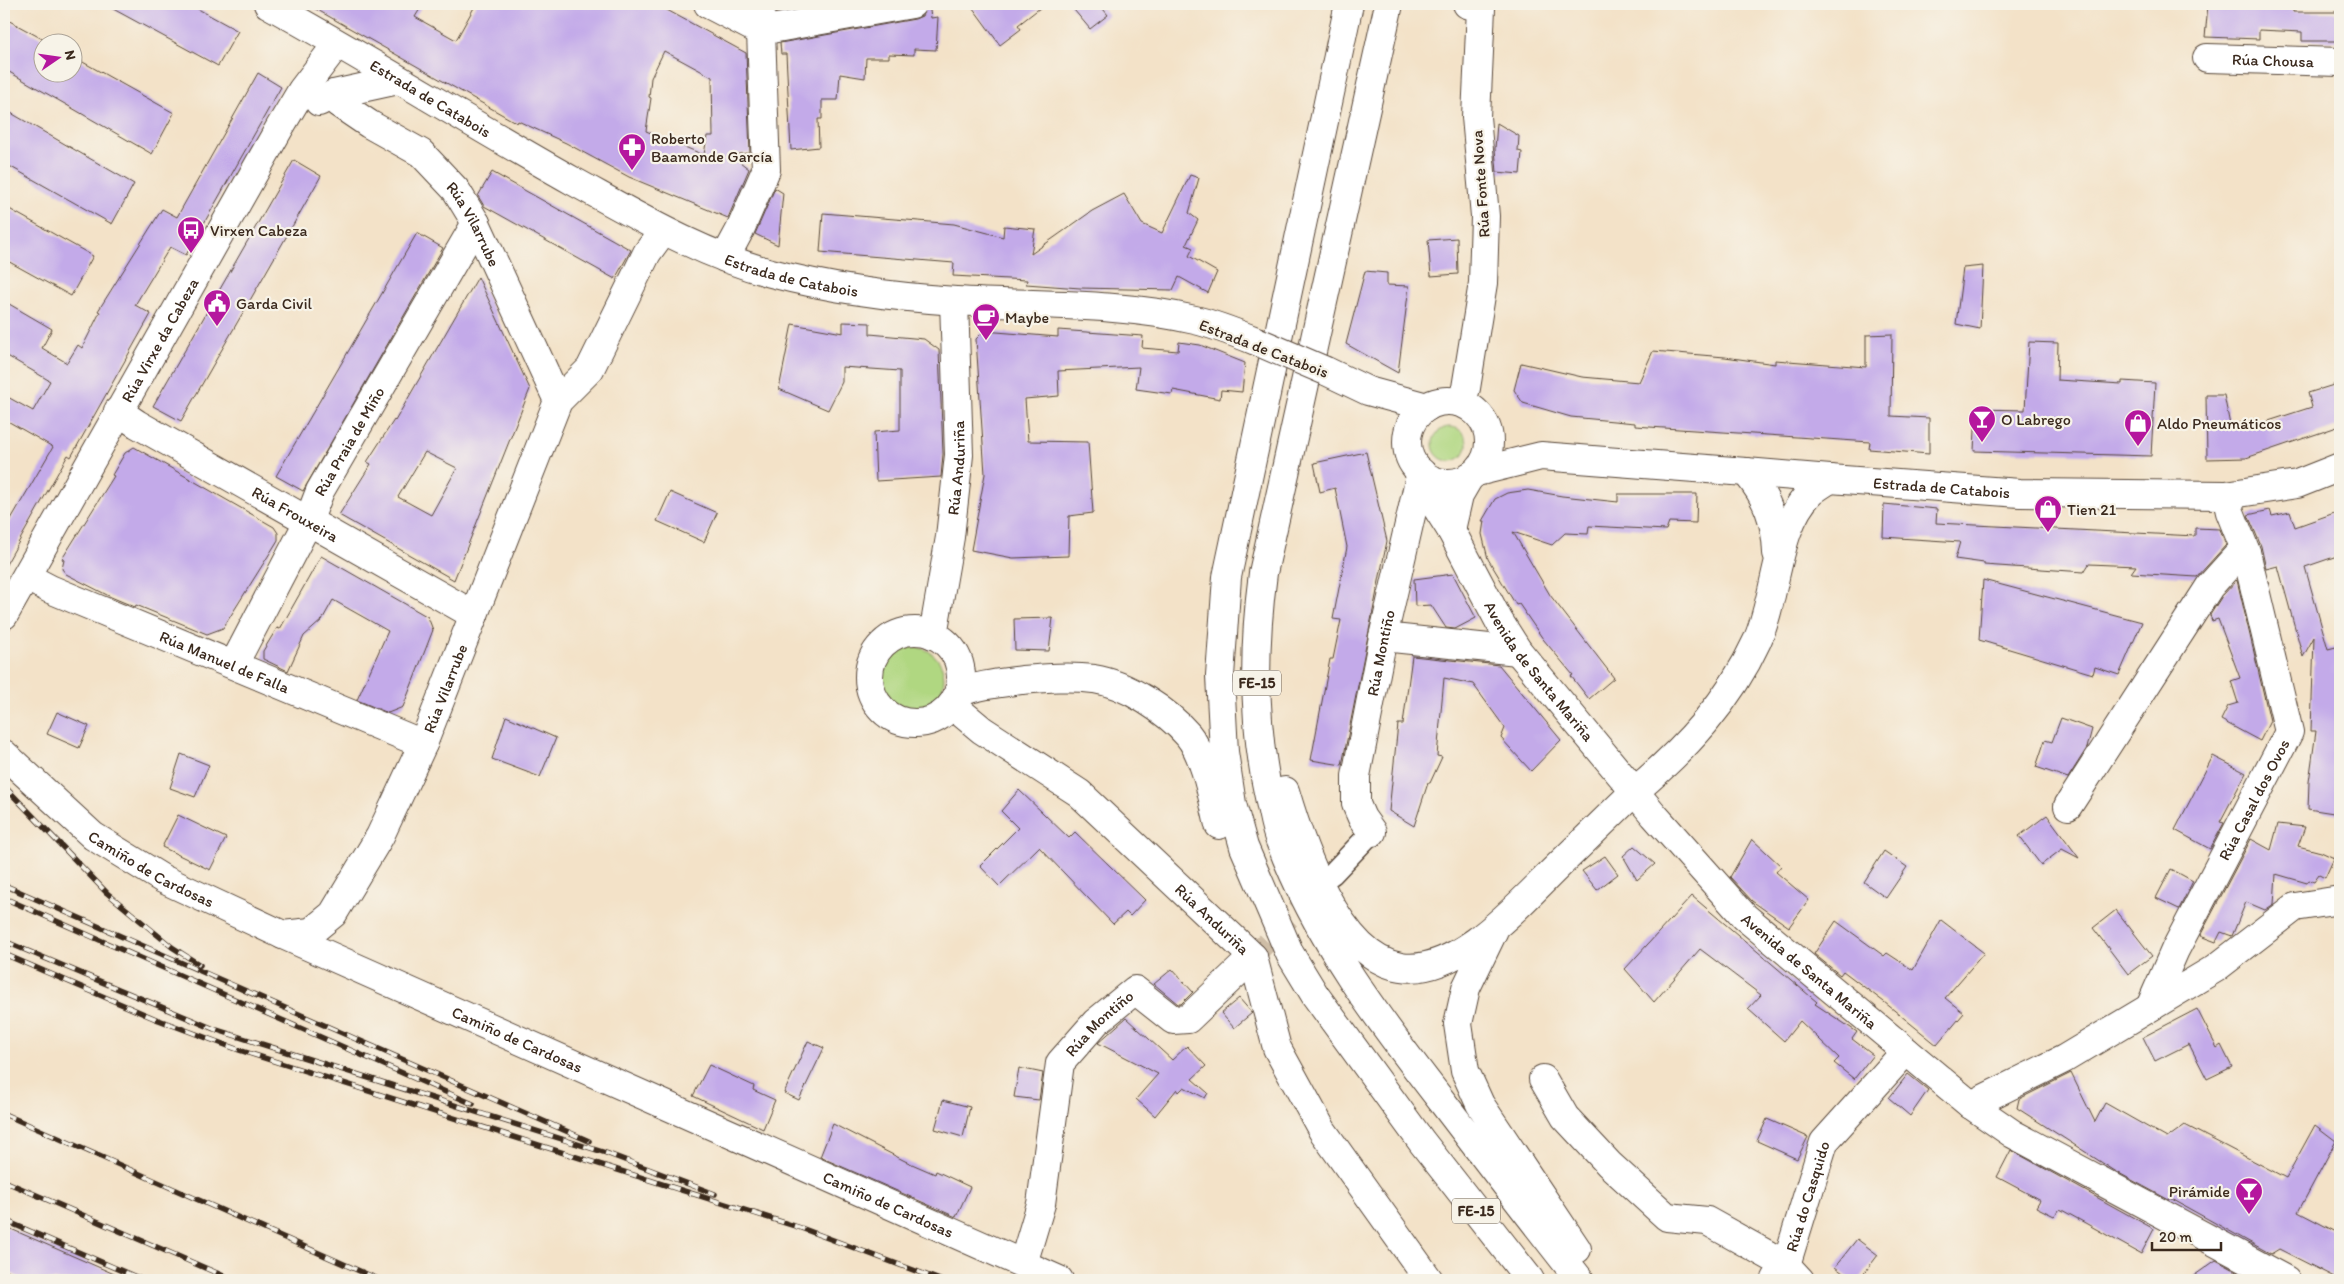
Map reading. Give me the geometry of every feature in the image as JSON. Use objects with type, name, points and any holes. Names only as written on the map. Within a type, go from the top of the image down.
[{"type":"main road","name":"Estrada de Catabois","points":[[268,4],[663,231],[725,258],[771,273],[856,291],[954,301],[1094,307],[1152,313],[1194,320],[1256,341],[1326,371],[1368,392],[1427,407]]},
{"type":"main road","points":[[708,4],[760,31],[912,4]]},
{"type":"main road","points":[[725,258],[740,230],[766,170],[760,4]]},
{"type":"main road","name":"FE-15","points":[[1349,4],[1227,577],[1220,676],[1224,752],[1232,804],[1244,847],[1290,954],[1315,995],[1422,1142],[1530,1280]]},
{"type":"main road","name":"FE-15","points":[[1389,4],[1263,573],[1259,608],[1257,724],[1264,776],[1279,840],[1302,893],[1324,934],[1396,1042],[1580,1280]]},
{"type":"main road","name":"Rúa Fonte Nova","points":[[1461,403],[1466,388],[1483,283],[1486,216],[1476,117],[1481,8],[1467,4]]},
{"type":"main road","name":"Rúa Virxe da Cabeza","points":[[4,615],[280,127],[302,90],[337,44]]},
{"type":"main road","name":"Rúa Chousa","points":[[2207,58],[2340,62]]},
{"type":"main road","points":[[280,127],[334,94],[398,80]]},
{"type":"main road","name":"Rúa Vilarrube","points":[[334,94],[338,103],[369,124],[421,153],[456,190],[476,223],[558,401]]},
{"type":"main road","name":"Rúa Praia de Miño","points":[[234,664],[308,522],[320,492],[476,223]]},
{"type":"main road","name":"Rúa Vilarrube","points":[[283,935],[311,932],[333,914],[380,836],[422,744],[558,401],[590,369],[647,254],[663,231]]},
{"type":"main road","name":"Rúa Anduriña","points":[[933,635],[950,537],[959,455],[954,301]]},
{"type":"main road","name":"Estrada de Catabois","points":[[1368,392],[1409,434]]},
{"type":"main road","points":[[1451,530],[1459,495],[1487,457],[1490,440],[1485,424],[1475,411],[1461,403],[1444,402],[1427,407],[1416,418],[1409,434],[1411,459],[1422,473],[1445,483],[1462,481],[1473,474]]},
{"type":"main road","name":"Rúa Frouxeira","points":[[118,411],[137,424],[308,522],[474,615]]},
{"type":"main road","name":"Estrada de Catabois","points":[[1485,424],[1513,443],[1541,456]]},
{"type":"main road","name":"Estrada de Catabois","points":[[1473,474],[1541,456],[2020,493],[2226,496],[2297,484],[2340,468]]},
{"type":"main road","points":[[1746,472],[1757,485],[1771,514],[1776,532],[1778,565]]},
{"type":"main road","name":"Avenida de Santa Mariña","points":[[1422,473],[1426,488],[1433,502],[1451,530],[1499,621],[1518,651],[1709,879],[1745,917],[1971,1105],[2013,1134],[2286,1280]]},
{"type":"main road","name":"Rúa Montiño","points":[[1372,832],[1362,818],[1356,804],[1356,776],[1383,636],[1422,473]]},
{"type":"main road","points":[[1259,608],[1267,650],[1280,776],[1296,828],[1312,870],[1336,913],[1358,942],[1380,960],[1401,968],[1429,966],[1456,954],[1495,929],[1635,791],[1671,760],[1718,709],[1742,672],[1767,615],[1778,565],[1792,519],[1800,504],[1812,492],[1830,479]]},
{"type":"main road","name":"Rúa Casal dos Ovos","points":[[2150,1007],[2175,950],[2289,732],[2246,552],[2230,512],[2226,496]]},
{"type":"main road","points":[[2068,806],[2210,586],[2230,563],[2246,552]]},
{"type":"main road","name":"Rúa Manuel de Falla","points":[[27,577],[50,589],[234,664],[422,744]]},
{"type":"main road","points":[[918,631],[933,635],[945,642],[954,653],[960,666],[961,680],[955,699],[942,715],[928,722],[912,723],[897,719],[884,710],[874,698],[870,682],[871,667],[877,652],[888,640],[902,633],[918,631]]},
{"type":"main road","points":[[1383,636],[1518,651]]},
{"type":"main road","points":[[955,699],[990,684],[1047,678],[1096,680],[1131,692],[1162,710],[1189,737],[1205,770],[1224,843],[1243,890],[1279,960],[1312,1010],[1342,1049],[1422,1142]]},
{"type":"main road","name":"Rúa Anduriña","points":[[955,699],[982,730],[1079,793],[1253,956],[1277,1048],[1322,1130],[1430,1280]]},
{"type":"main road","name":"Camiño de Cardosas","points":[[4,754],[93,836],[163,879],[283,935],[1059,1280]]},
{"type":"main road","points":[[1971,1105],[2064,1059],[2216,968],[2295,908],[2340,900]]},
{"type":"main road","points":[[1495,929],[1466,988],[1458,1024],[1465,1071],[1480,1104],[1598,1280]]},
{"type":"main road","name":"Rúa Montiño","points":[[1023,1264],[1041,1204],[1060,1063],[1096,1022],[1135,990],[1173,1020],[1188,1019],[1253,956]]},
{"type":"main road","name":"Rúa do Casquido","points":[[1787,1275],[1824,1142],[1906,1051]]},
{"type":"main road","points":[[1543,1079],[1565,1117],[1609,1164],[1667,1217],[1707,1221],[1787,1275]]},
{"type":"street","points":[[1332,874],[1372,832]]},
{"type":"green space","points":[[1450,427],[1462,432],[1467,444],[1462,456],[1450,461],[1438,456],[1433,444],[1438,432]]},
{"type":"green space","points":[[913,647],[925,649],[935,656],[942,666],[944,678],[942,690],[935,700],[925,707],[913,709],[901,707],[891,700],[884,690],[882,678],[884,666],[891,656],[901,649]]},
{"type":"building","points":[[104,4],[189,4],[238,31],[218,66]]},
{"type":"building","points":[[307,4],[423,4],[415,17],[456,40],[476,4],[656,4],[746,53],[750,153],[731,155],[749,169],[728,218],[629,177],[566,143],[518,121],[517,123]],"holes":[[[664,51],[712,77],[713,136],[707,136],[704,155],[646,131],[651,98],[649,97],[651,78]]]},
{"type":"building","points":[[782,4],[824,4],[782,11]]},
{"type":"building","points":[[927,4],[929,4],[931,18],[938,17],[936,50],[914,49],[914,55],[889,54],[889,58],[866,58],[865,78],[840,74],[838,100],[822,100],[822,119],[818,119],[819,147],[791,150],[786,54],[781,54],[780,43],[915,19],[922,16]]},
{"type":"building","points":[[970,4],[1045,4],[1018,25],[1021,29],[1000,45]]},
{"type":"building","points":[[1069,4],[1099,4],[1108,15],[1090,29]]},
{"type":"building","points":[[2269,4],[2293,4],[2293,12],[2340,12],[2340,41],[2302,41],[2302,32],[2259,30],[2259,39],[2205,37],[2208,5],[2269,6]]},
{"type":"building","points":[[4,18],[32,33],[32,82],[82,82],[82,62],[174,113],[152,154],[4,69]]},
{"type":"building","points":[[258,73],[281,87],[186,255],[170,247],[135,305],[151,314],[71,457],[68,455],[4,568],[4,531],[53,447],[4,419],[4,395],[33,411],[50,381],[4,354],[4,301],[52,329],[42,348],[67,363],[78,345],[82,348],[100,312],[98,311],[162,209],[177,217]]},
{"type":"building","points":[[4,109],[134,184],[112,224],[4,163]]},
{"type":"building","points":[[1497,123],[1519,136],[1518,151],[1522,152],[1520,174],[1497,172],[1495,149]]},
{"type":"building","points":[[294,160],[321,176],[181,421],[153,406]]},
{"type":"building","points":[[492,172],[631,250],[615,279],[484,206],[478,196]]},
{"type":"building","points":[[1190,175],[1199,178],[1189,213],[1198,220],[1186,245],[1193,248],[1189,256],[1217,272],[1208,293],[1179,277],[1173,290],[1080,288],[1026,284],[1027,280],[953,276],[954,263],[820,252],[823,213],[954,224],[1003,237],[1004,226],[1035,229],[1031,254],[1092,211],[1124,194],[1142,224],[1162,233]]},
{"type":"building","points":[[775,188],[783,193],[778,245],[755,234]]},
{"type":"building","points":[[4,206],[93,256],[71,296],[4,259]]},
{"type":"building","points":[[417,233],[443,248],[303,491],[276,476]]},
{"type":"building","points":[[1457,238],[1458,274],[1431,276],[1428,240]]},
{"type":"building","points":[[1983,266],[1980,329],[1956,324],[1963,268]]},
{"type":"building","points":[[1365,271],[1387,273],[1387,285],[1409,286],[1398,373],[1346,344]]},
{"type":"building","points":[[478,277],[530,389],[454,580],[339,515],[371,464],[367,462],[395,421]],"holes":[[[425,452],[457,468],[431,515],[398,497]]]},
{"type":"building","points":[[843,322],[870,323],[870,334],[924,339],[939,350],[943,454],[941,477],[876,481],[874,432],[900,430],[900,371],[842,367],[842,382],[828,410],[779,389],[792,324],[843,333]]},
{"type":"building","points":[[1058,330],[1143,336],[1142,348],[1178,351],[1179,342],[1200,345],[1245,363],[1242,392],[1221,390],[1220,399],[1173,390],[1172,394],[1136,389],[1139,367],[1058,371],[1059,396],[1025,399],[1028,441],[1088,442],[1093,513],[1069,516],[1068,556],[1013,558],[971,550],[985,474],[976,339],[984,331],[1058,337]]},
{"type":"building","points":[[1892,334],[1891,416],[1929,418],[1929,454],[1869,449],[1870,442],[1635,426],[1635,423],[1571,417],[1523,403],[1514,390],[1521,363],[1582,377],[1639,382],[1653,351],[1725,357],[1775,364],[1775,360],[1866,367],[1866,335]]},
{"type":"building","points":[[2029,342],[2058,343],[2057,380],[2122,384],[2122,381],[2155,383],[2151,456],[1974,451],[1976,409],[2025,410]]},
{"type":"building","points":[[2340,383],[2340,426],[2246,458],[2207,459],[2206,395],[2224,395],[2230,425],[2254,420],[2256,425],[2312,407],[2308,393]]},
{"type":"building","points":[[134,447],[274,527],[278,533],[278,540],[223,628],[207,634],[136,605],[135,607],[111,597],[66,574],[62,569],[64,560],[62,559],[114,476],[112,475],[125,453]]},
{"type":"building","points":[[1366,452],[1387,541],[1342,765],[1311,760],[1330,659],[1333,659],[1341,620],[1333,619],[1347,547],[1335,488],[1320,492],[1314,463]]},
{"type":"building","points":[[1528,490],[1618,502],[1618,494],[1697,494],[1696,523],[1669,522],[1666,530],[1589,526],[1588,534],[1565,533],[1552,545],[1513,532],[1550,595],[1614,678],[1589,699],[1519,604],[1516,605],[1488,559],[1482,534],[1484,521],[1482,521],[1495,499],[1507,493]]},
{"type":"building","points":[[670,492],[717,513],[704,542],[657,521]]},
{"type":"building","points":[[1884,504],[1937,509],[1936,523],[2195,536],[2195,528],[2220,529],[2226,545],[2197,577],[2131,573],[2136,566],[2089,564],[2084,572],[1984,565],[1984,563],[1955,559],[1960,542],[1883,537]]},
{"type":"building","points":[[2270,510],[2272,516],[2290,512],[2295,527],[2340,511],[2340,555],[2305,567],[2328,649],[2340,646],[2340,814],[2308,809],[2309,782],[2316,731],[2311,731],[2314,637],[2303,657],[2278,566],[2266,569],[2261,546],[2248,515]]},
{"type":"building","points":[[321,556],[428,617],[433,630],[403,707],[388,713],[357,700],[388,631],[333,600],[322,620],[304,636],[288,671],[263,659],[263,651],[277,628],[280,629]]},
{"type":"building","points":[[1453,574],[1476,618],[1455,629],[1446,628],[1431,605],[1415,606],[1414,579]]},
{"type":"building","points":[[1983,580],[2142,622],[2119,675],[2095,667],[2093,674],[1979,640]]},
{"type":"building","points":[[2237,580],[2270,721],[2260,741],[2221,720],[2228,706],[2238,703],[2231,681],[2240,678],[2218,619],[2212,621],[2210,615],[2222,596]]},
{"type":"building","points":[[1053,618],[1049,651],[1015,650],[1014,619]]},
{"type":"building","points":[[1412,656],[1499,665],[1561,740],[1531,771],[1501,738],[1505,728],[1473,684],[1444,678],[1437,756],[1442,757],[1430,783],[1428,783],[1414,826],[1389,811],[1398,724],[1403,724]]},
{"type":"building","points":[[57,712],[89,726],[79,748],[47,734]]},
{"type":"building","points":[[506,716],[556,738],[540,777],[492,759]]},
{"type":"building","points":[[2061,718],[2092,729],[2087,748],[2068,778],[2036,767],[2045,740],[2052,742]]},
{"type":"building","points":[[181,754],[209,765],[195,797],[170,788]]},
{"type":"building","points":[[2213,756],[2246,773],[2220,822],[2224,823],[2210,849],[2175,830]]},
{"type":"building","points":[[1019,790],[1069,838],[1075,832],[1145,900],[1130,916],[1126,912],[1113,924],[1039,847],[999,886],[980,866],[1018,828],[1001,811]]},
{"type":"building","points":[[178,815],[226,838],[210,870],[162,847]]},
{"type":"building","points":[[2047,815],[2079,858],[2062,849],[2041,865],[2019,836]]},
{"type":"building","points":[[2278,824],[2305,827],[2298,846],[2321,852],[2334,858],[2325,878],[2319,875],[2314,882],[2309,880],[2307,883],[2276,874],[2274,904],[2265,910],[2246,902],[2232,936],[2221,932],[2216,942],[2200,936],[2251,839],[2271,850]]},
{"type":"building","points":[[1752,839],[1781,866],[1776,872],[1809,900],[1789,927],[1752,901],[1730,877]]},
{"type":"building","points":[[1634,846],[1655,864],[1637,880],[1623,856]]},
{"type":"building","points":[[1884,851],[1907,867],[1886,898],[1864,882]]},
{"type":"building","points":[[1605,856],[1618,874],[1597,890],[1582,871]]},
{"type":"building","points":[[2171,869],[2193,881],[2179,909],[2156,898]]},
{"type":"building","points":[[1692,896],[1817,1002],[1815,1004],[1857,1032],[1852,1039],[1873,1055],[1854,1079],[1834,1063],[1839,1058],[1800,1021],[1784,1041],[1748,1009],[1761,995],[1700,949],[1654,1002],[1625,969]]},
{"type":"building","points":[[2116,910],[2152,956],[2128,974],[2093,928]]},
{"type":"building","points":[[1941,920],[1984,953],[1945,998],[1964,1013],[1937,1045],[1843,971],[1840,975],[1814,954],[1836,921],[1884,956],[1887,953],[1913,970]]},
{"type":"building","points":[[1172,969],[1193,992],[1181,1004],[1178,1004],[1154,984]]},
{"type":"building","points":[[1239,998],[1252,1013],[1234,1028],[1221,1013]]},
{"type":"building","points":[[2197,1009],[2217,1048],[2221,1045],[2232,1067],[2207,1079],[2189,1044],[2155,1061],[2143,1037]]},
{"type":"building","points":[[1126,1018],[1172,1060],[1187,1046],[1206,1066],[1192,1079],[1208,1093],[1205,1098],[1184,1087],[1179,1092],[1177,1089],[1155,1116],[1136,1099],[1158,1074],[1098,1043]]},
{"type":"building","points":[[808,1041],[824,1048],[799,1100],[784,1093]]},
{"type":"building","points":[[709,1065],[754,1086],[753,1090],[775,1100],[763,1129],[693,1096]]},
{"type":"building","points":[[1019,1068],[1043,1073],[1039,1100],[1014,1097]]},
{"type":"building","points":[[2071,1073],[2095,1122],[2105,1103],[2167,1138],[2185,1125],[2286,1178],[2315,1125],[2336,1141],[2298,1212],[2340,1234],[2340,1280],[2279,1249],[2271,1254],[2170,1198],[2169,1200],[2115,1171],[2017,1108],[2019,1099]]},
{"type":"building","points":[[1908,1074],[1928,1090],[1910,1116],[1889,1098]]},
{"type":"building","points":[[943,1100],[970,1107],[963,1137],[935,1129]]},
{"type":"building","points":[[1767,1119],[1808,1137],[1797,1159],[1757,1141]]},
{"type":"building","points":[[833,1124],[905,1161],[935,1174],[936,1171],[970,1187],[956,1217],[820,1157]]},
{"type":"building","points":[[2011,1150],[2154,1229],[2141,1254],[2060,1209],[2054,1216],[2036,1207],[2040,1200],[1997,1177]]},
{"type":"building","points":[[4,1226],[128,1280],[26,1280],[4,1270]]},
{"type":"building","points":[[1857,1239],[1878,1255],[1859,1280],[1852,1280],[1835,1267]]},
{"type":"building","points":[[2216,1260],[2240,1273],[2229,1280],[2188,1280]]},
{"type":"tunnel","points":[[1253,957],[1316,890]]},
{"type":"railway","points":[[4,786],[107,893],[172,947],[200,965]]},
{"type":"railway","points":[[4,885],[589,1141]]},
{"type":"railway","points":[[4,898],[473,1104]]},
{"type":"railway","points":[[4,941],[214,1029],[606,1153],[715,1194]]},
{"type":"railway","points":[[4,954],[156,1019],[239,1050],[801,1228],[940,1280]]},
{"type":"railway","points":[[4,1114],[380,1280]]},
{"type":"railway","points":[[4,1181],[233,1280]]},
{"type":"railway","points":[[4,1220],[143,1280]]},
{"type":"place","name":"Roberto Baamonde García","points":[[632,171]]},
{"type":"place","name":"Virxen Cabeza","points":[[191,254]]},
{"type":"place","name":"Garda Civil","points":[[217,327]]},
{"type":"place","name":"Maybe","points":[[986,341]]},
{"type":"place","name":"O Labrego","points":[[1982,443]]},
{"type":"place","name":"Aldo Pneumáticos","points":[[2138,447]]},
{"type":"place","name":"Tien 21","points":[[2048,533]]},
{"type":"place","name":"Pirámide","points":[[2249,1215]]}]
